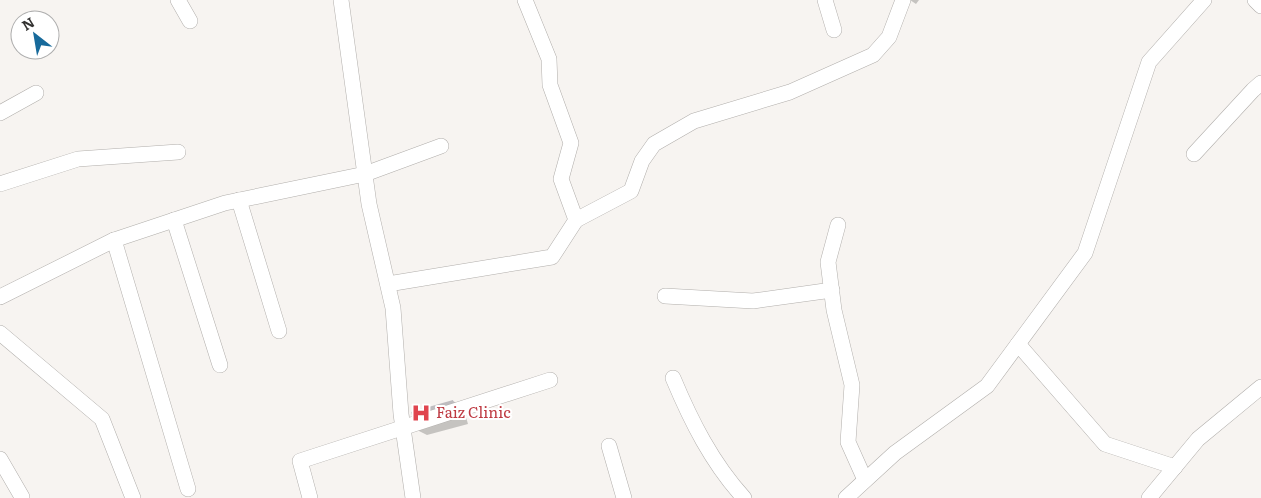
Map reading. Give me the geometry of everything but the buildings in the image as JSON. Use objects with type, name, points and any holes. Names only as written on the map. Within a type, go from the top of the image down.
[{"type":"street","points":[[178,0],[190,21]]},
{"type":"street","points":[[341,0],[369,204],[393,308],[403,428],[413,498]]},
{"type":"street","points":[[525,0],[549,59],[550,84],[571,143],[561,179],[576,220]]},
{"type":"street","points":[[825,0],[834,30]]},
{"type":"street","points":[[388,284],[552,257],[576,220],[632,191],[642,161],[654,144],[694,121],[790,92],[873,55],[889,37],[903,0]]},
{"type":"street","points":[[846,498],[895,453],[987,386],[1085,253],[1150,62],[1204,0]]},
{"type":"street","points":[[1254,0],[1261,6]]},
{"type":"street","points":[[1194,154],[1252,90],[1261,83]]},
{"type":"street","points":[[0,113],[36,93]]},
{"type":"street","points":[[0,297],[114,240],[225,203],[365,174],[441,146]]},
{"type":"street","points":[[0,184],[78,159],[178,152]]},
{"type":"street","points":[[239,200],[280,331]]},
{"type":"street","points":[[174,220],[220,365]]},
{"type":"street","points":[[838,225],[828,262],[834,310],[852,385],[848,442],[865,480]]},
{"type":"street","points":[[114,240],[188,489]]},
{"type":"street","points":[[665,296],[753,301],[832,290]]},
{"type":"street","points":[[0,333],[102,419],[133,498]]},
{"type":"street","points":[[1018,344],[1105,444],[1175,467]]},
{"type":"street","points":[[673,378],[687,414],[725,477],[744,498]]},
{"type":"street","points":[[310,498],[300,461],[550,380]]},
{"type":"street","points":[[1150,498],[1198,439],[1261,387]]},
{"type":"street","points":[[609,446],[624,498]]},
{"type":"street","points":[[0,459],[22,497]]},
{"type":"place","name":"Faiz Clinic","points":[[421,413]]}]
